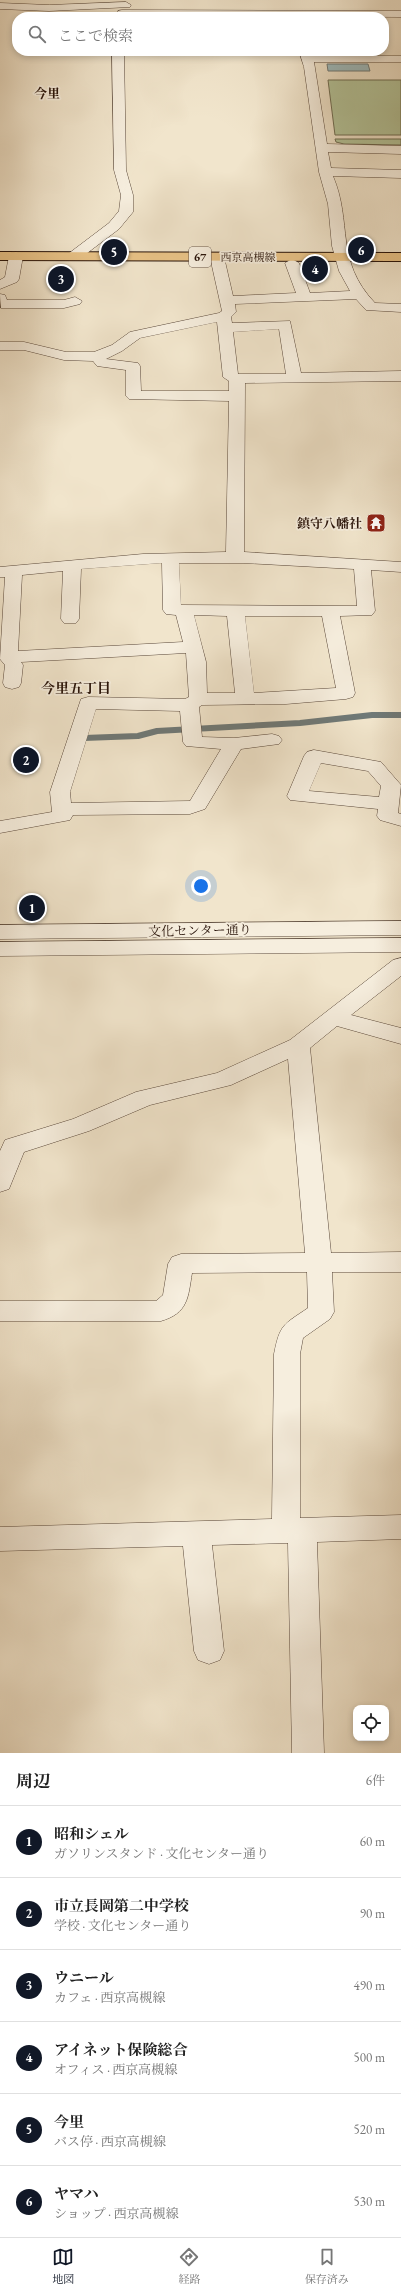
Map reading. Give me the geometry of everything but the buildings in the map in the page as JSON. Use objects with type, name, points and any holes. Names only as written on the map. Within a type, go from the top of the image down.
[{"type":"main road","name":"西京高槻線","points":[[0,256],[16,259],[218,259],[292,263],[401,257]]},
{"type":"main road","name":"西京高槻線","points":[[0,262],[16,259],[73,257],[342,260],[401,264]]},
{"type":"street","points":[[176,0],[176,12]]},
{"type":"street","points":[[229,0],[229,12]]},
{"type":"street","points":[[281,0],[282,12]]},
{"type":"street","points":[[333,0],[334,12]]},
{"type":"street","points":[[385,0],[388,12]]},
{"type":"street","points":[[0,6],[48,4],[163,12]]},
{"type":"street","points":[[389,14],[401,14]]},
{"type":"street","points":[[73,257],[114,226],[126,212],[127,195],[120,170],[118,56]]},
{"type":"street","points":[[306,56],[310,67],[325,172],[332,187],[342,260],[359,295],[371,307],[401,308]]},
{"type":"street","points":[[330,56],[401,59]]},
{"type":"street","points":[[322,148],[401,150]]},
{"type":"street","points":[[325,172],[401,174]]},
{"type":"street","points":[[0,285],[12,279],[16,259]]},
{"type":"street","points":[[218,259],[229,312],[225,322],[231,377],[237,379],[401,376]]},
{"type":"street","points":[[292,263],[304,297]]},
{"type":"street","points":[[227,300],[359,295]]},
{"type":"street","points":[[0,298],[1,304],[64,304],[74,301]]},
{"type":"street","points":[[0,346],[24,346],[43,349],[64,356],[83,358],[97,356],[117,348],[135,335],[225,322],[285,324],[294,378]]},
{"type":"street","points":[[97,356],[102,363],[133,366],[134,396],[237,396]]},
{"type":"street","points":[[236,557],[237,379]]},
{"type":"street","points":[[12,683],[14,665],[8,657],[7,571],[170,558],[236,557],[273,557],[401,567]]},
{"type":"street","points":[[170,558],[172,610],[366,611],[362,564]]},
{"type":"street","points":[[70,619],[72,565]]},
{"type":"street","points":[[184,610],[198,662],[193,702],[193,742],[234,744],[272,740]]},
{"type":"street","points":[[235,610],[245,699]]},
{"type":"street","points":[[0,828],[63,816],[60,792],[88,703],[193,702],[286,698],[346,693],[330,611]]},
{"type":"street","points":[[8,657],[194,647]]},
{"type":"street","points":[[62,809],[190,808],[198,805],[234,744]]},
{"type":"street","points":[[389,804],[388,816],[401,820]]},
{"type":"street","name":"文化センター通り","points":[[0,932],[401,928]]},
{"type":"street","name":"文化センター通り","points":[[0,949],[401,945]]},
{"type":"street","points":[[0,1183],[14,1146],[81,1125],[144,1098],[223,1079],[298,1045],[335,1018],[401,965]]},
{"type":"street","points":[[335,1018],[401,1036]]},
{"type":"street","points":[[298,1045],[319,1262],[321,1312],[291,1333],[287,1354],[294,1531],[308,1753]]},
{"type":"street","points":[[0,1311],[161,1311],[175,1300],[181,1264],[401,1262]]},
{"type":"street","points":[[0,1539],[401,1527]]},
{"type":"street","points":[[196,1534],[209,1651]]},
{"type":"green space","points":[[328,80],[401,80],[401,135],[335,135]]},
{"type":"green space","points":[[335,139],[401,139],[401,145],[344,144],[336,142]]},
{"type":"water","points":[[327,64],[368,64],[370,71],[328,71]]},
{"type":"waterway","points":[[84,738],[138,736],[157,731],[300,723],[372,715],[401,715]]},
{"type":"place","name":"ヤマハ","points":[[361,250]]},
{"type":"place","name":"今里","points":[[114,252]]},
{"type":"place","name":"アイネット保険総合","points":[[315,269]]},
{"type":"place","name":"ウニール","points":[[61,279]]},
{"type":"place","name":"鎮守八幡社","points":[[376,523]]},
{"type":"place","name":"市立長岡第二中学校","points":[[26,760]]},
{"type":"place","name":"昭和シェル","points":[[32,908]]},
{"type":"district","name":"今里","points":[[47,93]]},
{"type":"district","name":"今里五丁目","points":[[76,688]]}]
